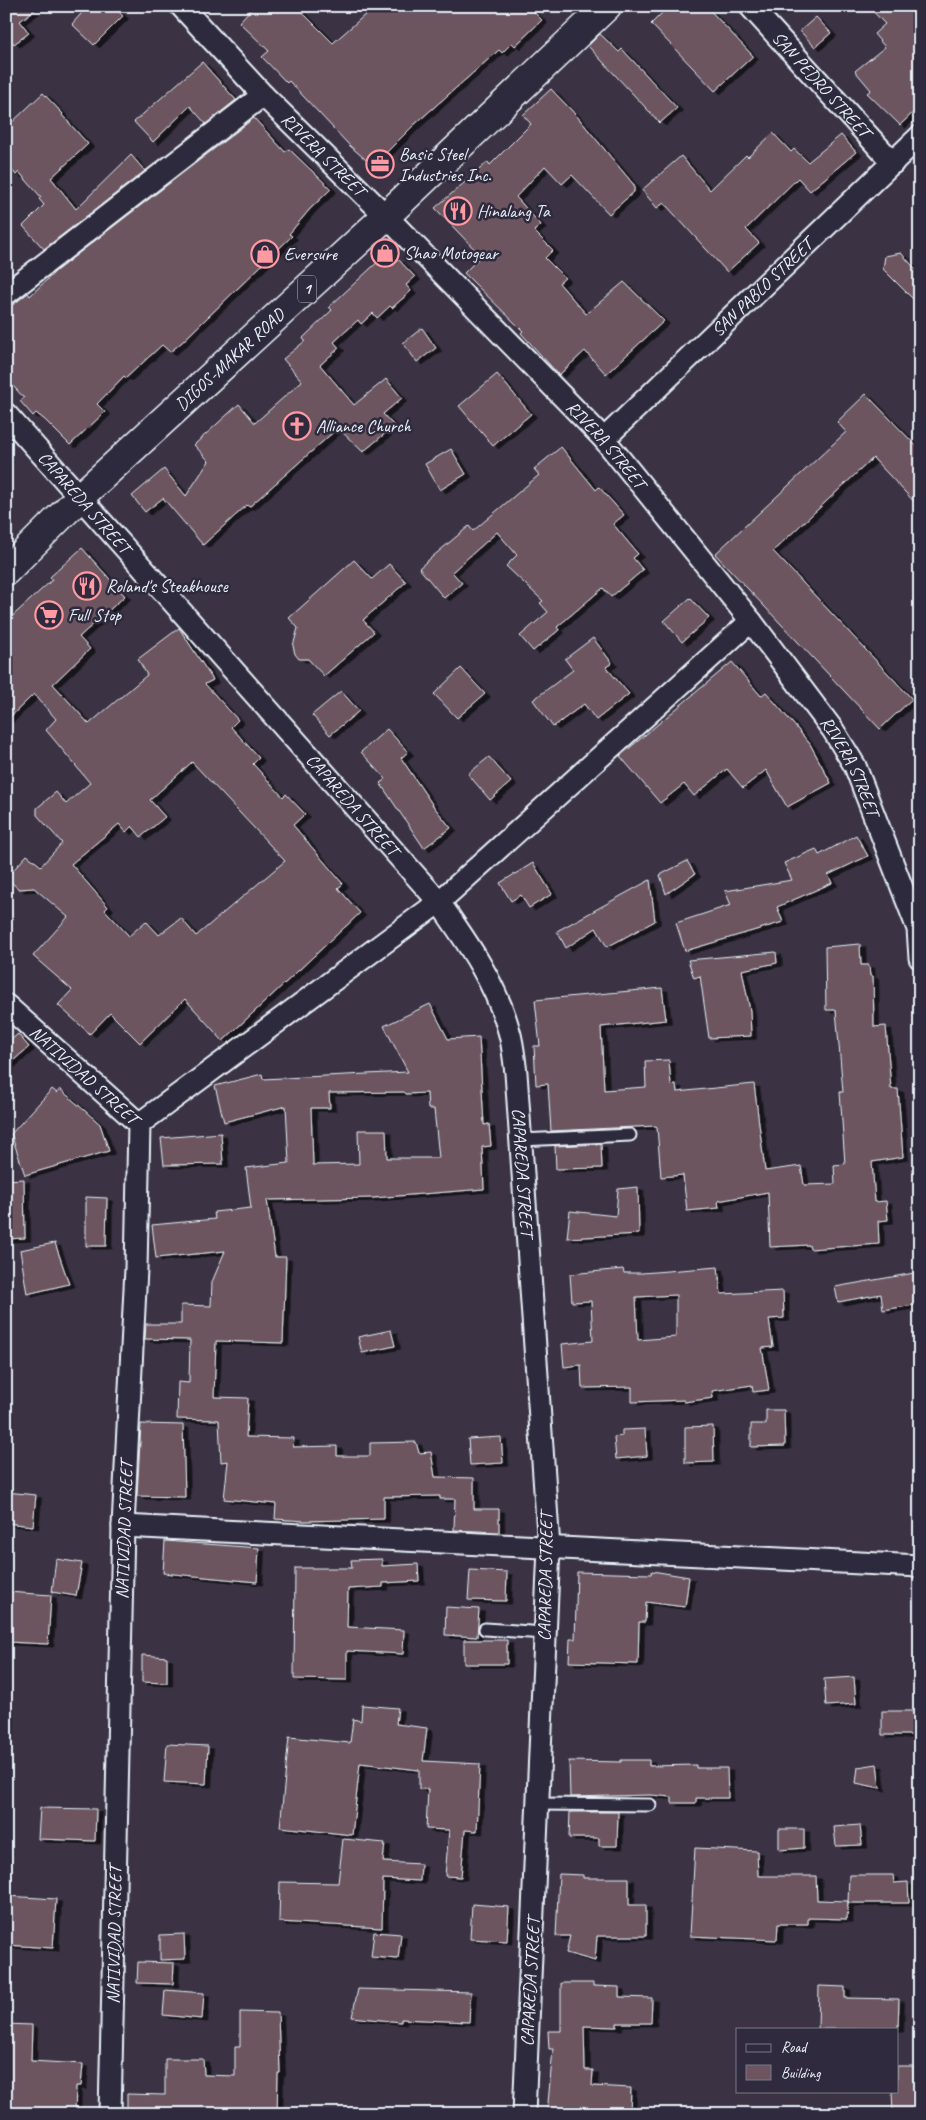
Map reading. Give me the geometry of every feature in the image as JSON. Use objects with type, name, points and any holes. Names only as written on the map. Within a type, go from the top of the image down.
[{"type":"main road","name":"DIGOS-MAKAR ROAD","points":[[6,571],[80,496],[386,216],[607,6]]},
{"type":"street","name":"RIVERA STREET","points":[[181,6],[263,95],[386,216],[604,439],[751,620],[833,730],[855,766],[919,929],[920,958]]},
{"type":"street","name":"SAN PEDRO STREET","points":[[750,6],[893,163]]},
{"type":"street","points":[[6,294],[263,95]]},
{"type":"street","name":"SAN PABLO STREET","points":[[604,439],[920,136]]},
{"type":"street","name":"CAPAREDA STREET","points":[[6,414],[440,902],[476,957],[493,989],[510,1031],[516,1073],[549,1548],[524,2114]]},
{"type":"street","points":[[139,1124],[440,902],[751,620]]},
{"type":"street","name":"NATIVIDAD STREET","points":[[6,1005],[139,1124],[136,1269],[123,1526],[110,2114]]},
{"type":"street","points":[[123,1526],[920,1566]]},
{"type":"lane","points":[[521,1140],[630,1135]]},
{"type":"lane","points":[[484,1629],[545,1633]]},
{"type":"lane","points":[[538,1804],[650,1805]]},
{"type":"building","points":[[6,6],[40,6],[20,21],[29,33],[14,44],[6,33]]},
{"type":"building","points":[[88,6],[113,6],[123,16],[94,45],[72,24]]},
{"type":"building","points":[[254,6],[296,6],[333,43],[375,6],[528,6],[542,20],[515,46],[512,43],[502,53],[499,50],[414,125],[373,166],[349,145],[289,81],[287,83],[262,57],[269,51],[239,22]]},
{"type":"building","points":[[669,6],[706,6],[753,56],[715,91],[651,24]]},
{"type":"building","points":[[868,6],[920,6],[920,106],[900,125],[867,93],[871,90],[855,71],[885,47],[874,34],[885,24]]},
{"type":"building","points":[[816,17],[831,33],[815,47],[800,31]]},
{"type":"building","points":[[600,34],[619,52],[622,49],[677,108],[660,123],[588,46]]},
{"type":"building","points":[[202,62],[236,100],[206,124],[190,106],[153,142],[134,122]]},
{"type":"building","points":[[551,89],[576,115],[634,185],[634,192],[609,214],[572,175],[562,184],[545,166],[516,197],[541,225],[534,231],[553,250],[545,258],[565,278],[559,283],[586,314],[624,282],[664,321],[606,374],[585,351],[559,375],[521,333],[523,331],[464,273],[481,256],[435,208],[488,162],[490,165],[531,124],[523,115]]},
{"type":"building","points":[[43,93],[88,144],[51,178],[76,209],[131,155],[145,171],[44,249],[23,226],[44,205],[39,199],[41,197],[19,172],[16,175],[6,163],[6,128]]},
{"type":"building","points":[[254,118],[285,152],[289,149],[331,189],[310,209],[289,234],[292,236],[181,343],[170,352],[162,345],[126,378],[124,376],[97,404],[105,412],[70,445],[45,420],[36,413],[33,416],[20,401],[24,398],[6,378],[6,306],[14,304],[28,293],[30,296],[57,270]]},
{"type":"building","points":[[773,133],[791,152],[794,149],[808,162],[841,135],[856,152],[810,191],[798,178],[746,229],[759,243],[727,272],[664,203],[657,208],[642,190],[681,156],[710,190],[746,155],[748,157]]},
{"type":"building","points":[[901,253],[920,274],[920,306],[883,269],[885,256]]},
{"type":"building","points":[[383,257],[391,266],[398,259],[415,277],[406,285],[411,291],[377,318],[373,313],[361,324],[358,320],[334,342],[339,348],[320,365],[354,405],[386,379],[402,398],[383,414],[394,426],[363,452],[338,428],[203,545],[163,498],[145,512],[132,496],[164,469],[186,496],[209,461],[194,445],[239,404],[255,423],[302,381],[283,359],[305,341],[303,338],[332,310],[329,307]]},
{"type":"building","points":[[422,328],[436,348],[417,362],[403,343]]},
{"type":"building","points":[[497,374],[531,414],[493,446],[459,406]]},
{"type":"building","points":[[866,394],[920,450],[920,508],[873,458],[773,551],[912,699],[880,729],[715,554],[846,432],[837,422]]},
{"type":"building","points":[[561,447],[596,490],[599,487],[624,515],[613,524],[638,554],[633,558],[643,570],[611,597],[603,588],[557,627],[559,630],[533,651],[520,636],[548,612],[540,603],[543,601],[506,566],[517,555],[497,532],[452,572],[462,583],[444,598],[419,568],[469,526],[473,531],[539,475],[534,469]]},
{"type":"building","points":[[451,449],[466,474],[440,490],[425,464]]},
{"type":"building","points":[[82,548],[125,596],[79,637],[90,649],[53,684],[89,724],[147,675],[138,659],[179,628],[213,680],[205,684],[238,720],[231,727],[259,758],[253,764],[283,797],[286,794],[305,814],[293,825],[343,884],[338,888],[360,913],[223,1041],[185,999],[140,1043],[110,1013],[90,1034],[58,1005],[72,990],[33,956],[68,917],[34,888],[19,889],[6,878],[27,855],[41,866],[62,843],[37,815],[37,808],[56,792],[66,804],[90,783],[46,730],[56,719],[34,694],[6,721],[6,622],[52,580],[50,577]],"holes":[[[192,762],[285,861],[196,936],[181,918],[159,935],[146,921],[129,936],[105,910],[108,907],[71,864],[119,824],[126,832],[132,826],[141,837],[165,817],[150,800]]]},
{"type":"building","points":[[354,560],[372,579],[389,564],[406,582],[363,620],[374,632],[324,676],[308,659],[299,659],[295,654],[293,646],[298,628],[289,618]]},
{"type":"building","points":[[690,598],[709,618],[682,642],[664,621]]},
{"type":"building","points":[[593,638],[612,663],[606,667],[629,694],[596,720],[584,704],[553,727],[533,700],[573,670],[565,659]]},
{"type":"building","points":[[732,662],[761,696],[766,692],[810,744],[831,783],[787,807],[766,770],[743,788],[727,769],[694,796],[684,784],[660,803],[620,756]]},
{"type":"building","points":[[461,668],[485,694],[457,718],[434,694]]},
{"type":"building","points":[[341,691],[359,711],[330,735],[312,715]]},
{"type":"building","points":[[387,729],[408,752],[401,758],[434,807],[451,828],[424,848],[380,783],[386,779],[361,752]]},
{"type":"building","points":[[489,757],[511,782],[490,800],[468,774]]},
{"type":"building","points":[[856,835],[868,856],[828,875],[832,883],[777,907],[783,922],[685,951],[676,923],[731,905],[725,891],[792,880],[784,863],[816,849],[819,855]]},
{"type":"building","points":[[687,861],[695,874],[666,894],[660,875]]},
{"type":"building","points":[[533,863],[552,894],[529,908],[521,895],[511,901],[500,883]]},
{"type":"building","points":[[650,880],[655,921],[607,947],[596,928],[566,948],[557,931]]},
{"type":"building","points":[[860,944],[861,965],[869,965],[870,976],[873,976],[874,1027],[886,1026],[891,1089],[898,1089],[903,1157],[872,1162],[875,1202],[886,1201],[888,1220],[878,1221],[879,1244],[810,1249],[809,1245],[770,1247],[768,1192],[718,1201],[719,1208],[687,1211],[683,1175],[661,1177],[656,1126],[551,1131],[548,1084],[536,1085],[534,1046],[540,1046],[535,1000],[662,988],[666,1020],[601,1027],[604,1090],[646,1087],[645,1061],[669,1060],[671,1085],[676,1084],[677,1092],[754,1084],[765,1171],[801,1166],[804,1185],[835,1184],[834,1165],[845,1164],[840,1092],[843,1092],[836,1010],[826,1010],[825,947]]},
{"type":"building","points":[[776,952],[777,963],[742,970],[750,1011],[751,1036],[709,1038],[700,976],[694,978],[688,960]]},
{"type":"building","points":[[430,1004],[448,1039],[479,1037],[484,1125],[489,1124],[491,1146],[482,1147],[484,1189],[373,1198],[267,1200],[275,1257],[286,1257],[283,1343],[216,1341],[214,1397],[248,1398],[246,1437],[294,1438],[293,1447],[337,1446],[337,1456],[370,1456],[370,1443],[416,1442],[419,1453],[431,1452],[435,1477],[474,1478],[474,1509],[499,1509],[499,1532],[454,1530],[455,1499],[440,1499],[440,1496],[384,1497],[384,1519],[305,1521],[275,1519],[276,1504],[224,1499],[228,1461],[221,1462],[219,1420],[177,1419],[178,1382],[189,1383],[190,1340],[145,1339],[146,1324],[181,1324],[181,1305],[211,1306],[212,1282],[225,1251],[156,1258],[152,1225],[215,1219],[214,1212],[251,1208],[246,1168],[289,1163],[286,1106],[224,1122],[215,1086],[262,1074],[263,1079],[408,1072],[384,1026]],"holes":[[[404,1092],[406,1094],[427,1093],[428,1109],[434,1109],[439,1158],[387,1158],[386,1130],[358,1130],[359,1164],[313,1165],[311,1108],[330,1108],[329,1093]]]},
{"type":"building","points":[[18,1034],[29,1047],[6,1067],[6,1044]]},
{"type":"building","points":[[52,1089],[57,1093],[60,1089],[100,1124],[109,1151],[25,1175],[11,1134]]},
{"type":"building","points":[[221,1133],[223,1164],[164,1165],[161,1138]]},
{"type":"building","points":[[601,1144],[602,1168],[556,1169],[555,1146]]},
{"type":"building","points":[[24,1179],[25,1238],[6,1239],[6,1180]]},
{"type":"building","points":[[638,1187],[639,1234],[567,1238],[570,1211],[616,1216],[618,1189]]},
{"type":"building","points":[[86,1197],[107,1198],[106,1246],[86,1246]]},
{"type":"building","points":[[55,1243],[69,1284],[27,1294],[20,1250]]},
{"type":"building","points":[[718,1267],[721,1294],[783,1291],[784,1318],[769,1319],[773,1347],[762,1348],[769,1390],[753,1392],[752,1385],[712,1391],[713,1398],[684,1402],[684,1400],[632,1402],[632,1387],[582,1388],[581,1365],[564,1367],[562,1344],[593,1341],[591,1301],[572,1302],[570,1274],[623,1269],[624,1273]],"holes":[[[676,1295],[676,1337],[638,1340],[636,1297]]]},
{"type":"building","points":[[920,1272],[920,1304],[883,1310],[881,1294],[838,1302],[835,1287]]},
{"type":"building","points":[[391,1330],[395,1346],[362,1353],[358,1337]]},
{"type":"building","points":[[766,1410],[784,1410],[785,1446],[751,1447],[751,1424],[766,1424]]},
{"type":"building","points":[[141,1424],[183,1425],[185,1497],[137,1496]]},
{"type":"building","points":[[713,1426],[714,1462],[685,1463],[685,1427]]},
{"type":"building","points":[[645,1429],[647,1456],[616,1459],[614,1437],[622,1436],[622,1430]]},
{"type":"building","points":[[501,1437],[503,1463],[470,1465],[468,1439]]},
{"type":"building","points":[[6,1492],[36,1495],[33,1526],[6,1523]]},
{"type":"building","points":[[165,1541],[259,1548],[257,1582],[163,1573]]},
{"type":"building","points":[[56,1559],[82,1563],[76,1596],[52,1592]]},
{"type":"building","points":[[382,1559],[382,1566],[418,1564],[419,1581],[383,1583],[383,1587],[348,1589],[347,1627],[404,1630],[403,1654],[347,1651],[347,1680],[294,1679],[295,1568],[352,1568],[351,1560]]},
{"type":"building","points":[[470,1570],[507,1572],[506,1601],[468,1600]]},
{"type":"building","points":[[652,1571],[689,1577],[685,1607],[646,1602],[645,1622],[639,1622],[638,1664],[569,1662],[570,1639],[575,1639],[577,1572],[651,1574]]},
{"type":"building","points":[[7,1592],[51,1595],[48,1644],[6,1642]]},
{"type":"building","points":[[446,1607],[479,1609],[477,1637],[445,1635]]},
{"type":"building","points":[[464,1640],[507,1640],[507,1664],[464,1664]]},
{"type":"building","points":[[142,1655],[167,1657],[167,1683],[142,1682]]},
{"type":"building","points":[[854,1677],[856,1704],[826,1706],[824,1679]]},
{"type":"building","points":[[362,1705],[398,1708],[396,1724],[427,1728],[423,1761],[480,1764],[477,1831],[465,1830],[461,1877],[445,1876],[449,1830],[426,1829],[428,1789],[419,1789],[419,1770],[360,1763],[352,1835],[280,1827],[289,1737],[350,1743],[353,1719],[361,1721]]},
{"type":"building","points":[[882,1711],[920,1711],[920,1735],[882,1735]]},
{"type":"building","points":[[167,1744],[208,1746],[206,1784],[164,1782]]},
{"type":"building","points":[[621,1760],[649,1760],[649,1766],[696,1765],[696,1768],[727,1768],[728,1798],[696,1798],[696,1803],[672,1803],[672,1797],[651,1795],[570,1797],[569,1761],[621,1762]]},
{"type":"building","points":[[877,1764],[880,1788],[856,1783],[858,1767]]},
{"type":"building","points":[[40,1808],[96,1809],[95,1841],[38,1839]]},
{"type":"building","points":[[570,1812],[618,1812],[617,1846],[599,1846],[599,1838],[569,1838]]},
{"type":"building","points":[[860,1825],[862,1845],[836,1846],[834,1827]]},
{"type":"building","points":[[779,1829],[804,1829],[804,1848],[779,1850]]},
{"type":"building","points":[[343,1839],[385,1843],[383,1862],[421,1864],[420,1881],[383,1879],[382,1928],[279,1922],[280,1882],[338,1883]]},
{"type":"building","points":[[695,1848],[757,1851],[758,1876],[816,1876],[817,1900],[848,1901],[847,1919],[808,1918],[808,1924],[778,1924],[777,1940],[690,1936]]},
{"type":"building","points":[[559,1874],[583,1875],[583,1878],[629,1878],[629,1905],[646,1905],[646,1936],[597,1936],[595,1961],[566,1953],[570,1936],[556,1936]]},
{"type":"building","points":[[849,1875],[893,1875],[894,1883],[908,1882],[909,1903],[848,1903]]},
{"type":"building","points":[[6,1896],[56,1899],[53,1948],[6,1945]]},
{"type":"building","points":[[472,1904],[509,1907],[507,1941],[470,1939]]},
{"type":"building","points":[[374,1932],[401,1934],[398,1959],[371,1957]]},
{"type":"building","points":[[184,1934],[185,1959],[160,1960],[160,1935]]},
{"type":"building","points":[[138,1962],[174,1963],[173,1984],[137,1983]]},
{"type":"building","points":[[561,1983],[593,1983],[593,1986],[619,1987],[619,1997],[652,1998],[651,2023],[617,2023],[617,2027],[584,2026],[585,2070],[593,2070],[592,2086],[631,2088],[630,2114],[547,2114],[553,2049],[549,2049],[548,2031],[561,2031]]},
{"type":"building","points":[[819,1986],[845,1987],[845,1998],[899,1999],[898,2029],[818,2028]]},
{"type":"building","points":[[358,1989],[471,1992],[469,2022],[401,2019],[401,2022],[352,2017]]},
{"type":"building","points":[[165,1990],[204,1993],[202,2019],[163,2015]]},
{"type":"building","points":[[240,2012],[278,2013],[280,2073],[278,2073],[277,2114],[127,2114],[127,2094],[165,2095],[165,2059],[203,2059],[204,2075],[235,2076],[235,2047],[240,2047]]},
{"type":"building","points":[[6,2024],[32,2025],[31,2061],[83,2064],[81,2086],[76,2086],[75,2114],[6,2114]]},
{"type":"building","points":[[898,2066],[913,2066],[914,2114],[893,2114],[892,2092],[898,2092]]},
{"type":"place","name":"Basic Steel Industries Inc.","points":[[380,164]]},
{"type":"place","name":"Hinalang Ta","points":[[458,211]]},
{"type":"place","name":"Shao Motogear","points":[[385,253]]},
{"type":"place","name":"Eversure","points":[[265,254]]},
{"type":"place","name":"Alliance Church","points":[[297,426]]},
{"type":"place","name":"Roland's Steakhouse","points":[[87,586]]},
{"type":"place","name":"Full Stop","points":[[49,615]]}]
